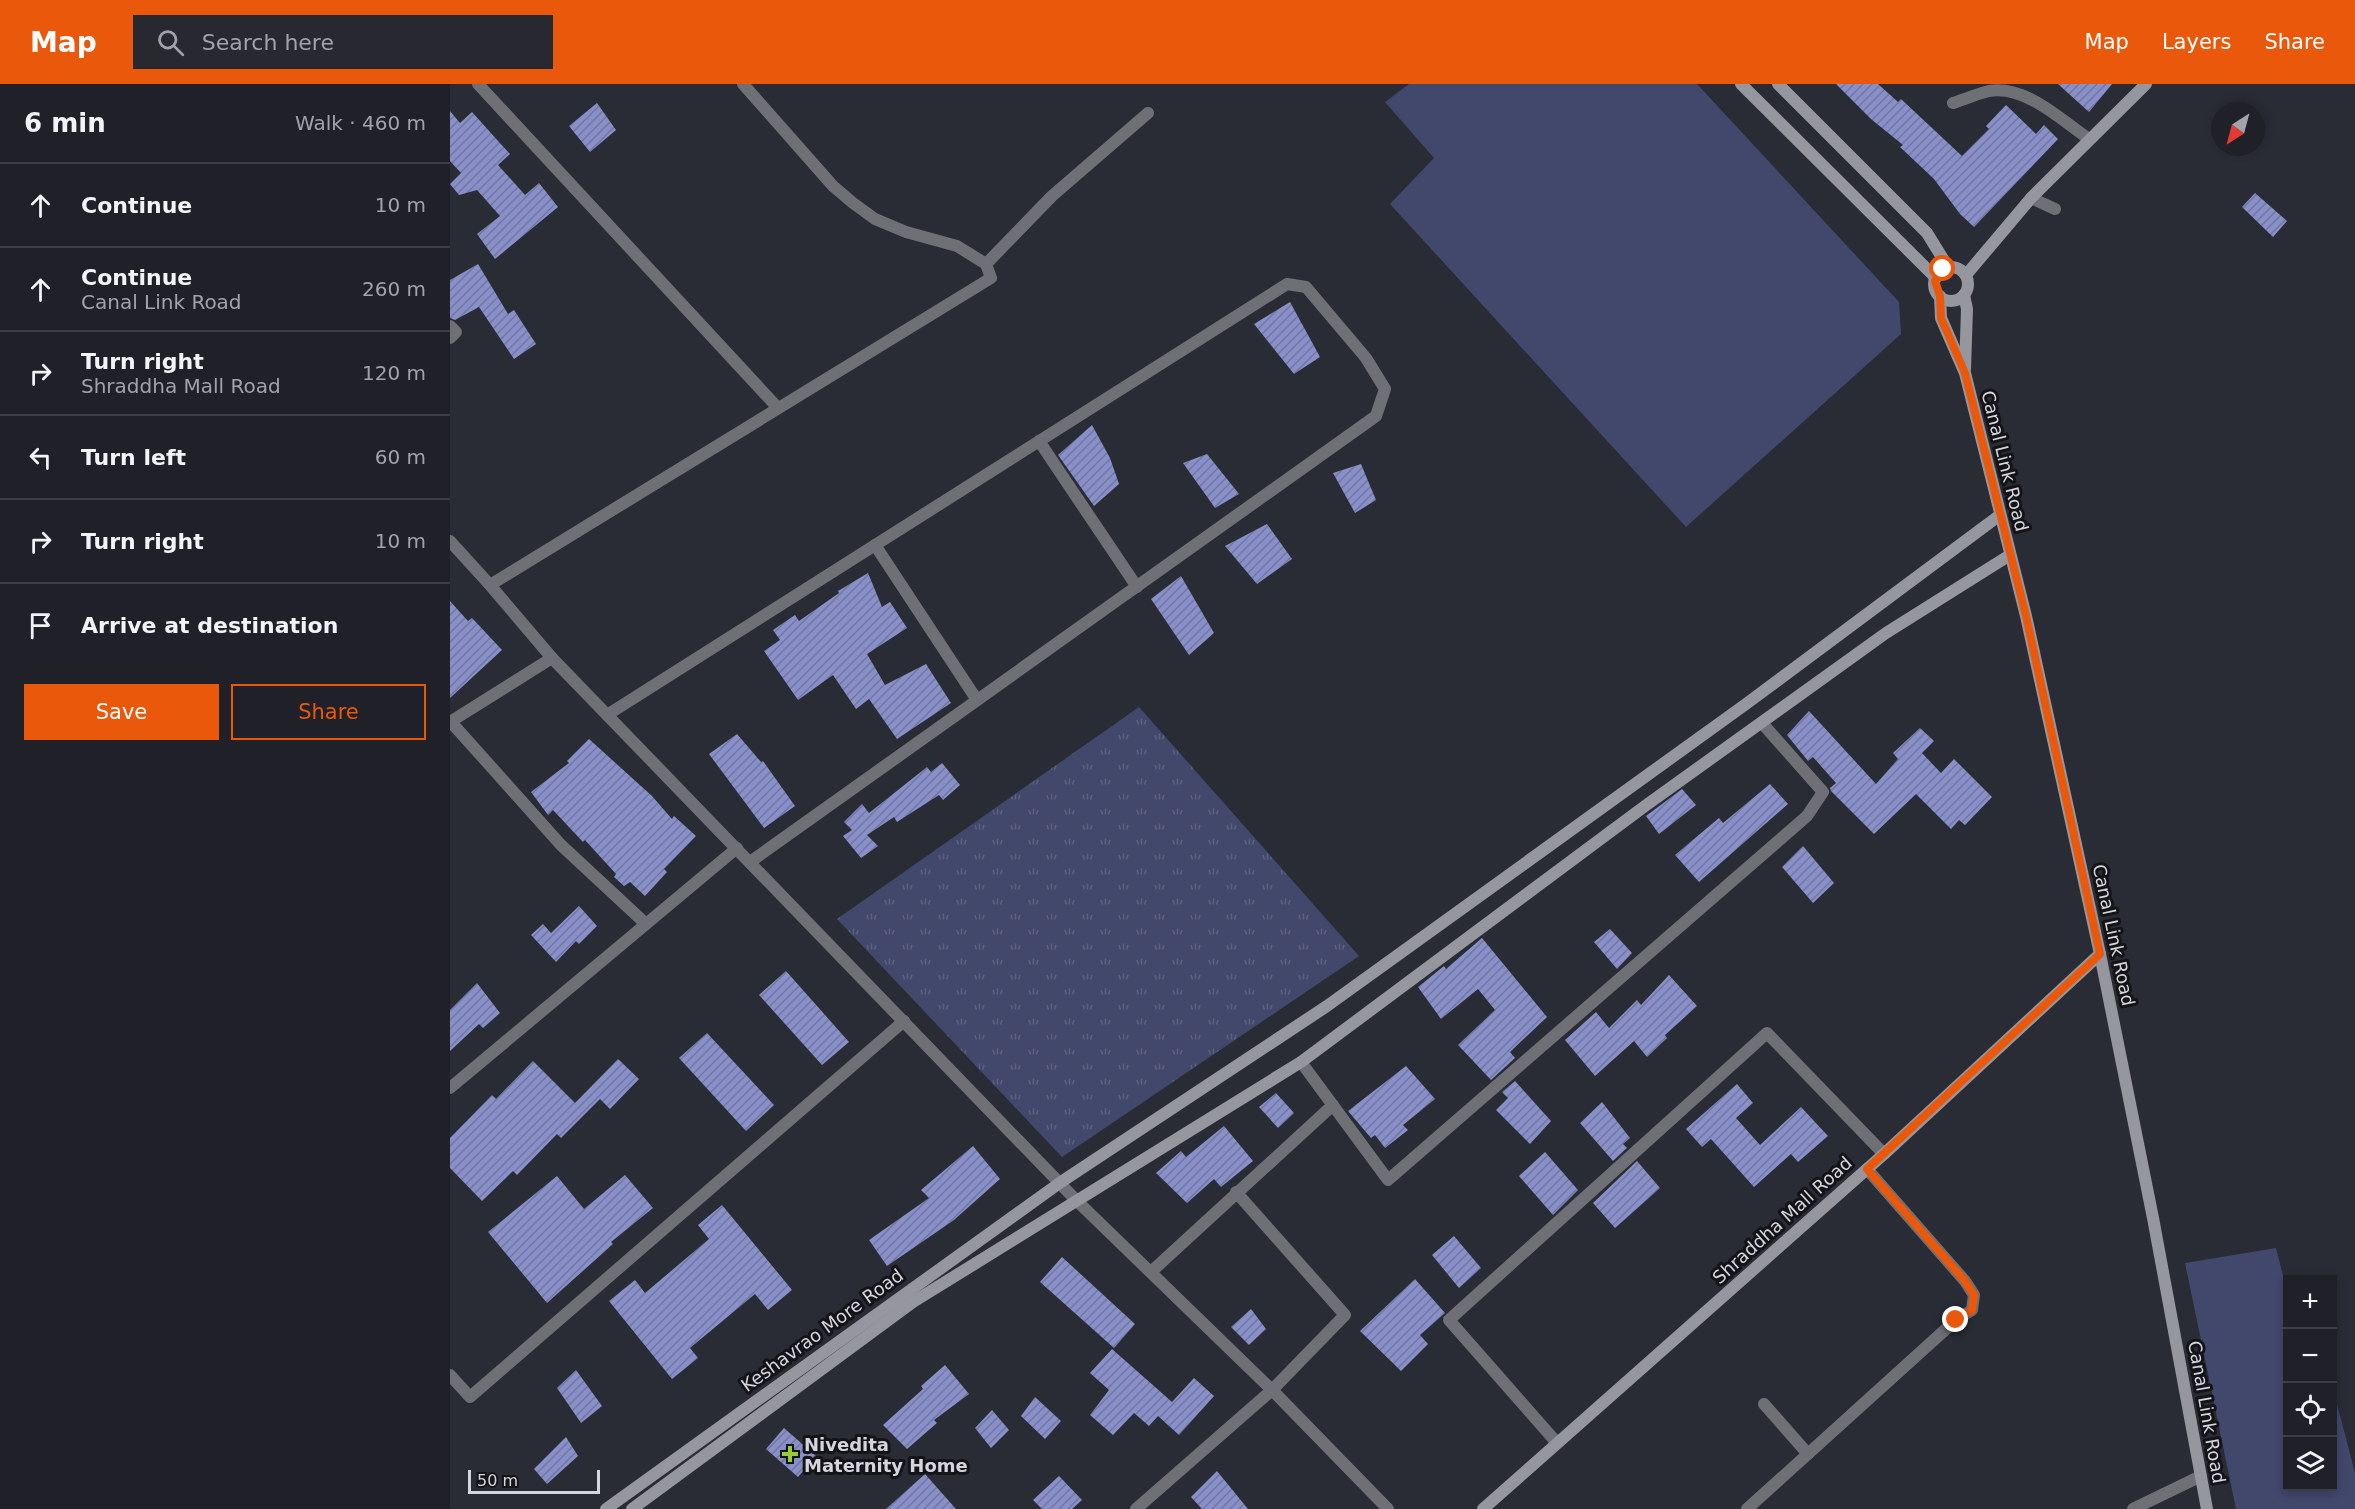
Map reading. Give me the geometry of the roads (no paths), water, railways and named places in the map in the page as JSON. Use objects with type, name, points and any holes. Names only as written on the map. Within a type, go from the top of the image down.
[{"type":"street","points":[[478,84],[778,408]]},
{"type":"street","points":[[490,585],[991,278],[986,264],[957,246],[906,232],[875,219],[853,203],[833,186],[743,84]]},
{"type":"street","points":[[1741,84],[1936,278],[1936,289],[1940,296],[1952,301],[1964,296],[1968,282],[1966,275],[1958,268],[1948,267],[1936,278]]},
{"type":"street","points":[[1778,84],[1928,233],[1948,267]]},
{"type":"street","points":[[1966,275],[2031,198],[2146,84]]},
{"type":"street","points":[[1953,103],[1991,91],[2014,94],[2034,101],[2088,139]]},
{"type":"street","points":[[986,264],[1052,196],[1148,113]]},
{"type":"street","points":[[2031,198],[2055,209]]},
{"type":"street","points":[[607,715],[1287,284],[1306,287],[1366,358],[1386,389],[1376,416],[750,862]]},
{"type":"street","name":"Canal Link Road","points":[[1940,296],[1941,318],[1965,373],[2026,616],[2100,954],[2207,1509]]},
{"type":"street","name":"Canal Link Road","points":[[1964,296],[1967,309],[1965,373]]},
{"type":"street","points":[[450,326],[456,332],[450,338]]},
{"type":"street","points":[[1039,441],[1137,587]]},
{"type":"street","name":"Keshavrao More Road","points":[[606,1509],[1061,1182],[1327,1006],[1746,704],[2000,515]]},
{"type":"street","points":[[450,541],[552,658],[1076,1200],[1272,1390],[1388,1509]]},
{"type":"street","points":[[875,545],[977,700]]},
{"type":"street","points":[[632,1509],[913,1302],[1301,1062],[1645,806],[1886,633],[2010,555]]},
{"type":"street","points":[[552,658],[451,722],[561,845],[646,924]]},
{"type":"street","points":[[1301,1062],[1388,1180],[1807,816],[1823,792],[1762,723]]},
{"type":"street","points":[[450,1088],[737,848]]},
{"type":"street","name":"Shraddha Mall Road","points":[[1483,1509],[1884,1154],[2100,954]]},
{"type":"street","points":[[450,1375],[470,1397],[904,1021]]},
{"type":"street","points":[[1557,1443],[1449,1320],[1767,1033],[1884,1154]]},
{"type":"street","points":[[1151,1272],[1333,1105]]},
{"type":"street","points":[[1747,1509],[1956,1320],[1972,1310],[1974,1295],[1965,1281],[1867,1169]]},
{"type":"street","points":[[1136,1509],[1272,1390],[1345,1315],[1236,1192]]},
{"type":"street","points":[[1764,1404],[1808,1454]]},
{"type":"street","points":[[2133,1509],[2201,1476]]},
{"type":"place","name":"Nivedita Maternity Home","points":[[790,1454]]}]
